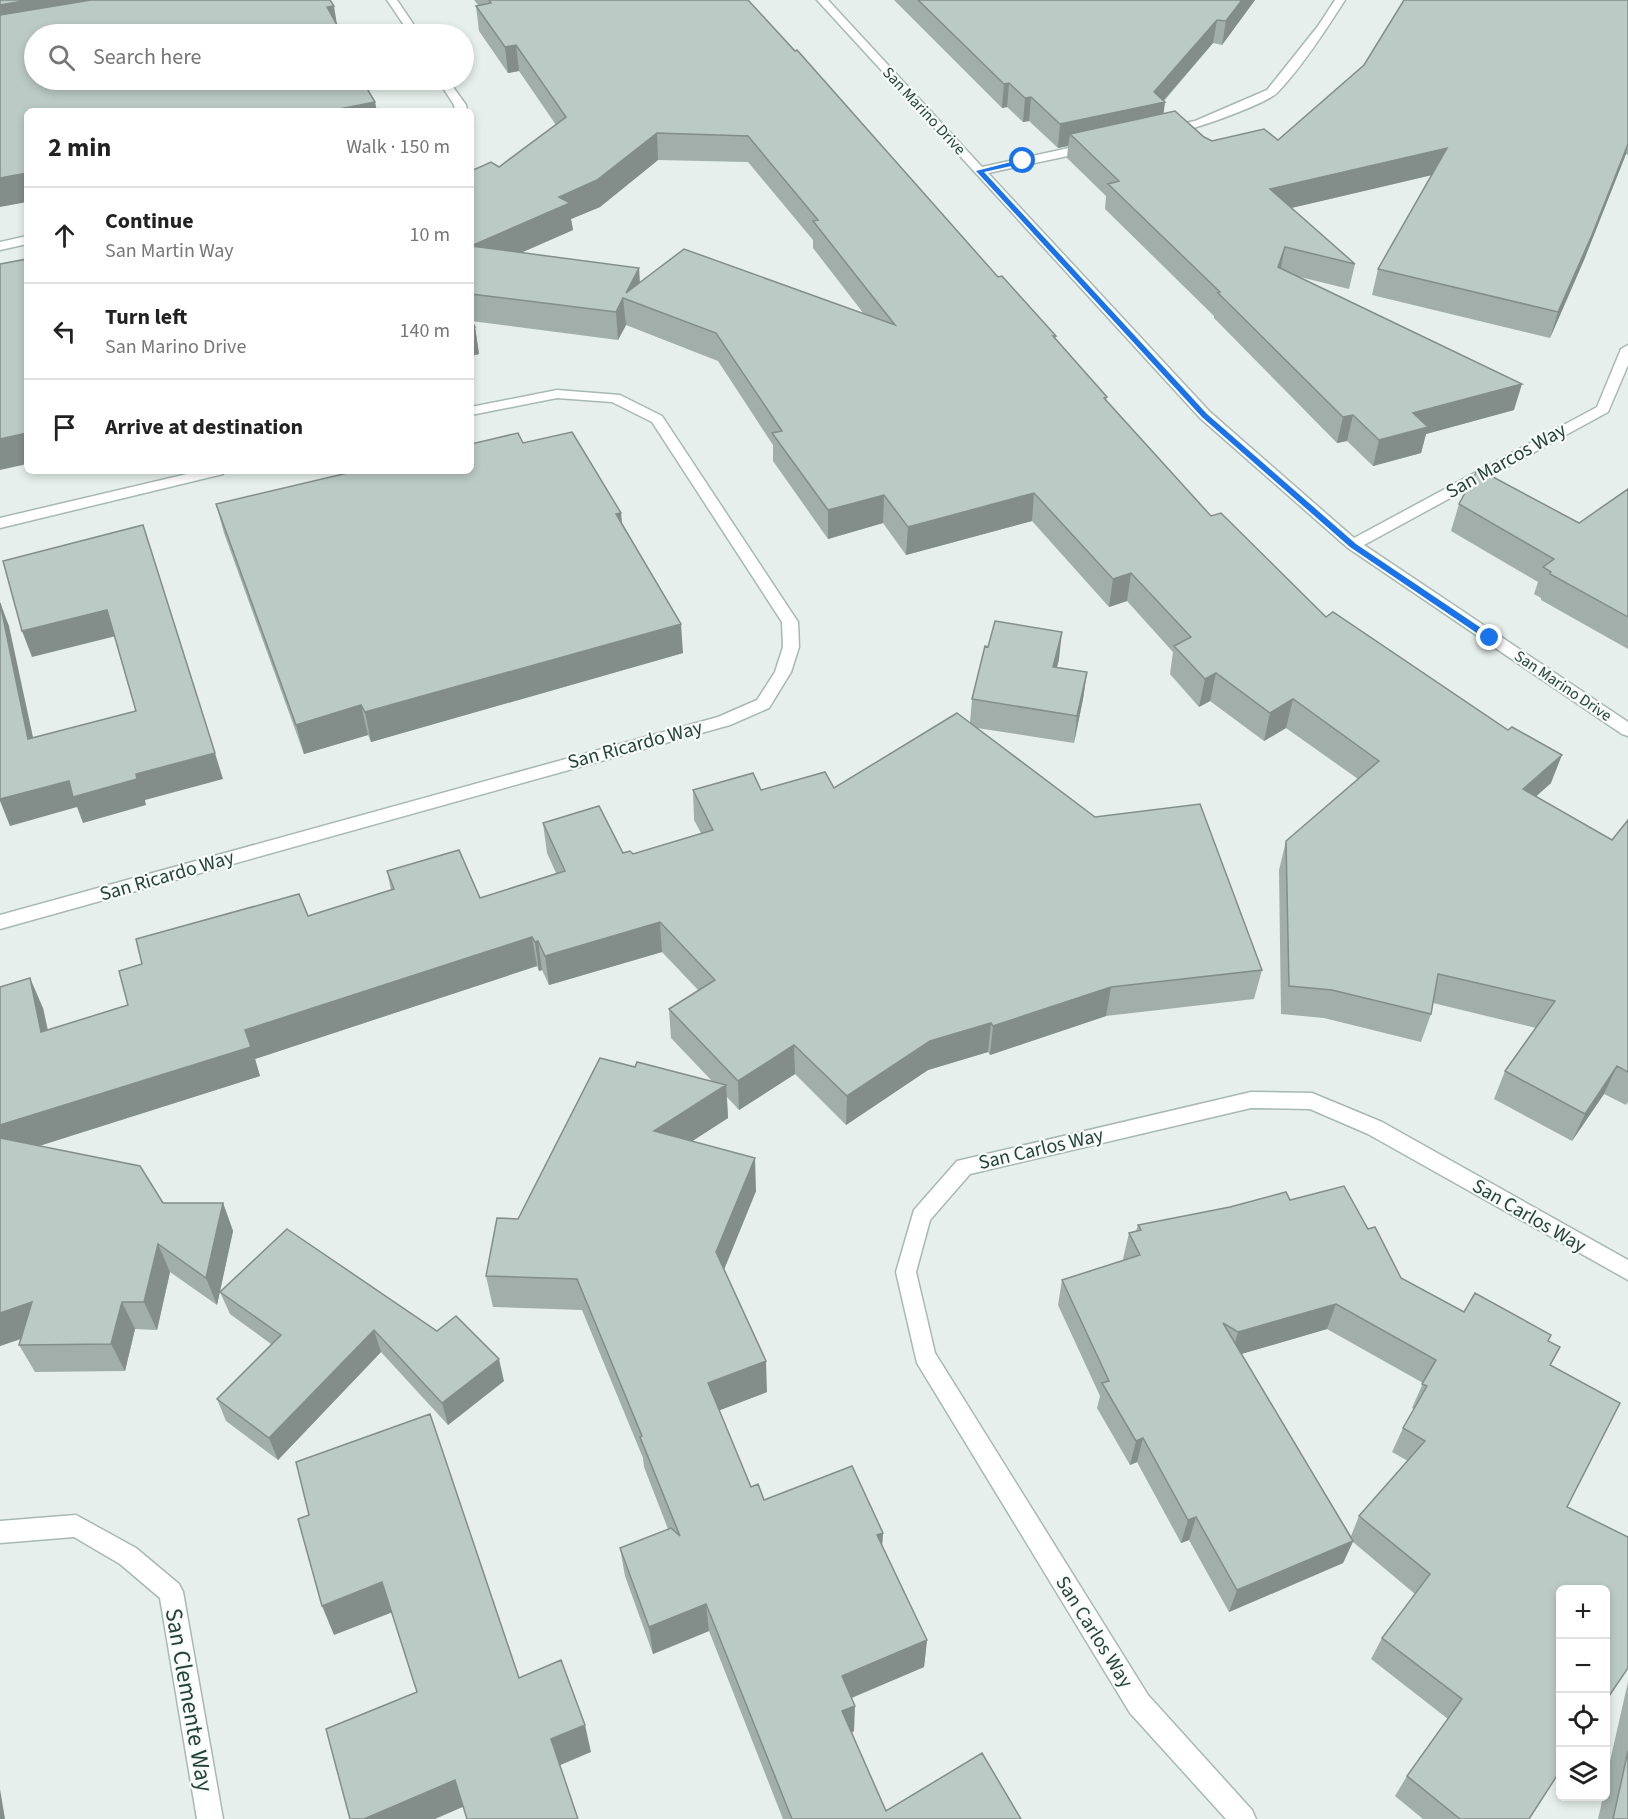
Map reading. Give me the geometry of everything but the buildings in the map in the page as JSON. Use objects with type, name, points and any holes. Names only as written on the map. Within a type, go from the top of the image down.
[{"type":"street","points":[[392,0],[408,24]]},
{"type":"street","name":"San Marino Drive","points":[[822,0],[1205,415],[1353,546],[1628,730]]},
{"type":"street","points":[[1152,134],[1198,124],[1271,92],[1322,28],[1340,0]]},
{"type":"street","points":[[450,90],[460,108]]},
{"type":"street","points":[[979,171],[1106,144]]},
{"type":"street","points":[[0,246],[24,241]]},
{"type":"street","name":"San Marcos Way","points":[[1353,546],[1603,408],[1628,349]]},
{"type":"street","name":"San Ricardo Way","points":[[0,922],[724,721],[763,704],[783,672],[791,647],[790,622],[657,419],[615,398],[557,394],[474,410]]},
{"type":"street","points":[[0,523],[205,474]]},
{"type":"street","name":"San Carlos Way","points":[[1243,1819],[1139,1704],[925,1356],[906,1272],[921,1215],[964,1167],[1251,1100],[1312,1101],[1375,1128],[1628,1271]]},
{"type":"street","name":"San Clemente Way","points":[[0,1532],[76,1526],[128,1556],[171,1592],[210,1819]]},
{"type":"route","points":[[1023,161],[979,171],[1205,415],[1353,546],[1490,638]]}]
